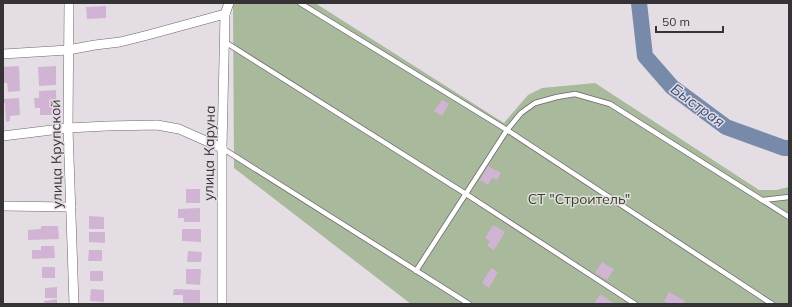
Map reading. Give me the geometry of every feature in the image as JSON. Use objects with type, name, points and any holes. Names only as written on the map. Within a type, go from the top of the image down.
[{"type":"street","name":"улица Крупской","points":[[69,3],[68,128],[74,304]]},
{"type":"street","name":"улица Каруна","points":[[222,304],[224,42],[225,14],[229,3]]},
{"type":"street","points":[[3,54],[68,50],[94,44],[120,42],[225,14]]},
{"type":"street","points":[[3,136],[68,128],[157,125],[179,129],[222,148]]},
{"type":"street","points":[[3,206],[71,207]]},
{"type":"lane","points":[[300,3],[507,130],[772,304]]},
{"type":"lane","points":[[224,42],[466,194],[635,304]]},
{"type":"lane","points":[[416,271],[507,130],[521,113],[535,103],[575,94],[610,104],[789,217]]},
{"type":"lane","points":[[222,148],[469,304]]},
{"type":"lane","points":[[763,200],[789,197]]},
{"type":"green space","name":"СТ \"Строитель\"","points":[[233,3],[315,3],[504,123],[528,95],[542,88],[595,83],[759,190],[776,190],[789,187],[789,304],[411,304],[234,168]]},
{"type":"building","points":[[106,6],[106,18],[87,19],[86,7]]},
{"type":"building","points":[[19,66],[20,91],[8,92],[7,83],[3,83],[3,67]]},
{"type":"building","points":[[56,66],[56,85],[39,86],[38,67]]},
{"type":"building","points":[[56,90],[57,115],[40,115],[40,108],[35,108],[34,98],[39,98],[39,91]]},
{"type":"building","points":[[19,98],[20,115],[10,116],[10,121],[6,122],[5,103],[3,103],[3,99]]},
{"type":"building","points":[[442,100],[449,104],[442,116],[434,111]]},
{"type":"building","points":[[488,166],[501,173],[497,180],[492,178],[488,185],[480,180]]},
{"type":"building","points":[[186,189],[200,189],[200,203],[186,203]]},
{"type":"building","points":[[200,208],[200,222],[184,222],[184,218],[178,218],[178,209]]},
{"type":"building","points":[[89,216],[104,217],[104,229],[89,229]]},
{"type":"building","points":[[493,225],[505,232],[494,250],[487,246],[490,241],[485,238]]},
{"type":"building","points":[[41,226],[58,226],[59,239],[28,240],[28,230],[41,229]]},
{"type":"building","points":[[182,229],[201,229],[201,242],[182,241]]},
{"type":"building","points":[[89,232],[105,232],[105,243],[89,242]]},
{"type":"building","points":[[41,246],[54,246],[55,258],[32,259],[32,250],[41,250]]},
{"type":"building","points":[[89,250],[102,250],[102,261],[88,261]]},
{"type":"building","points":[[188,251],[202,252],[201,262],[187,262]]},
{"type":"building","points":[[602,262],[614,269],[607,280],[595,273]]},
{"type":"building","points":[[42,267],[55,267],[55,278],[42,278]]},
{"type":"building","points":[[491,268],[498,272],[489,288],[482,283]]},
{"type":"building","points":[[186,269],[201,269],[200,285],[186,284]]},
{"type":"building","points":[[90,271],[103,271],[103,281],[90,281]]},
{"type":"building","points":[[57,287],[57,298],[45,298],[45,288]]},
{"type":"building","points":[[91,289],[104,290],[104,302],[90,301]]},
{"type":"building","points":[[174,289],[200,290],[200,303],[183,303],[183,295],[173,295]]},
{"type":"building","points":[[669,292],[685,301],[683,304],[669,304],[664,301]]},
{"type":"building","points":[[600,294],[615,304],[594,304]]},
{"type":"building","points":[[57,299],[57,304],[44,304],[44,301]]},
{"type":"waterway","name":"Быстрая","points":[[639,3],[645,56],[672,87],[726,127],[784,148],[789,148]]}]
